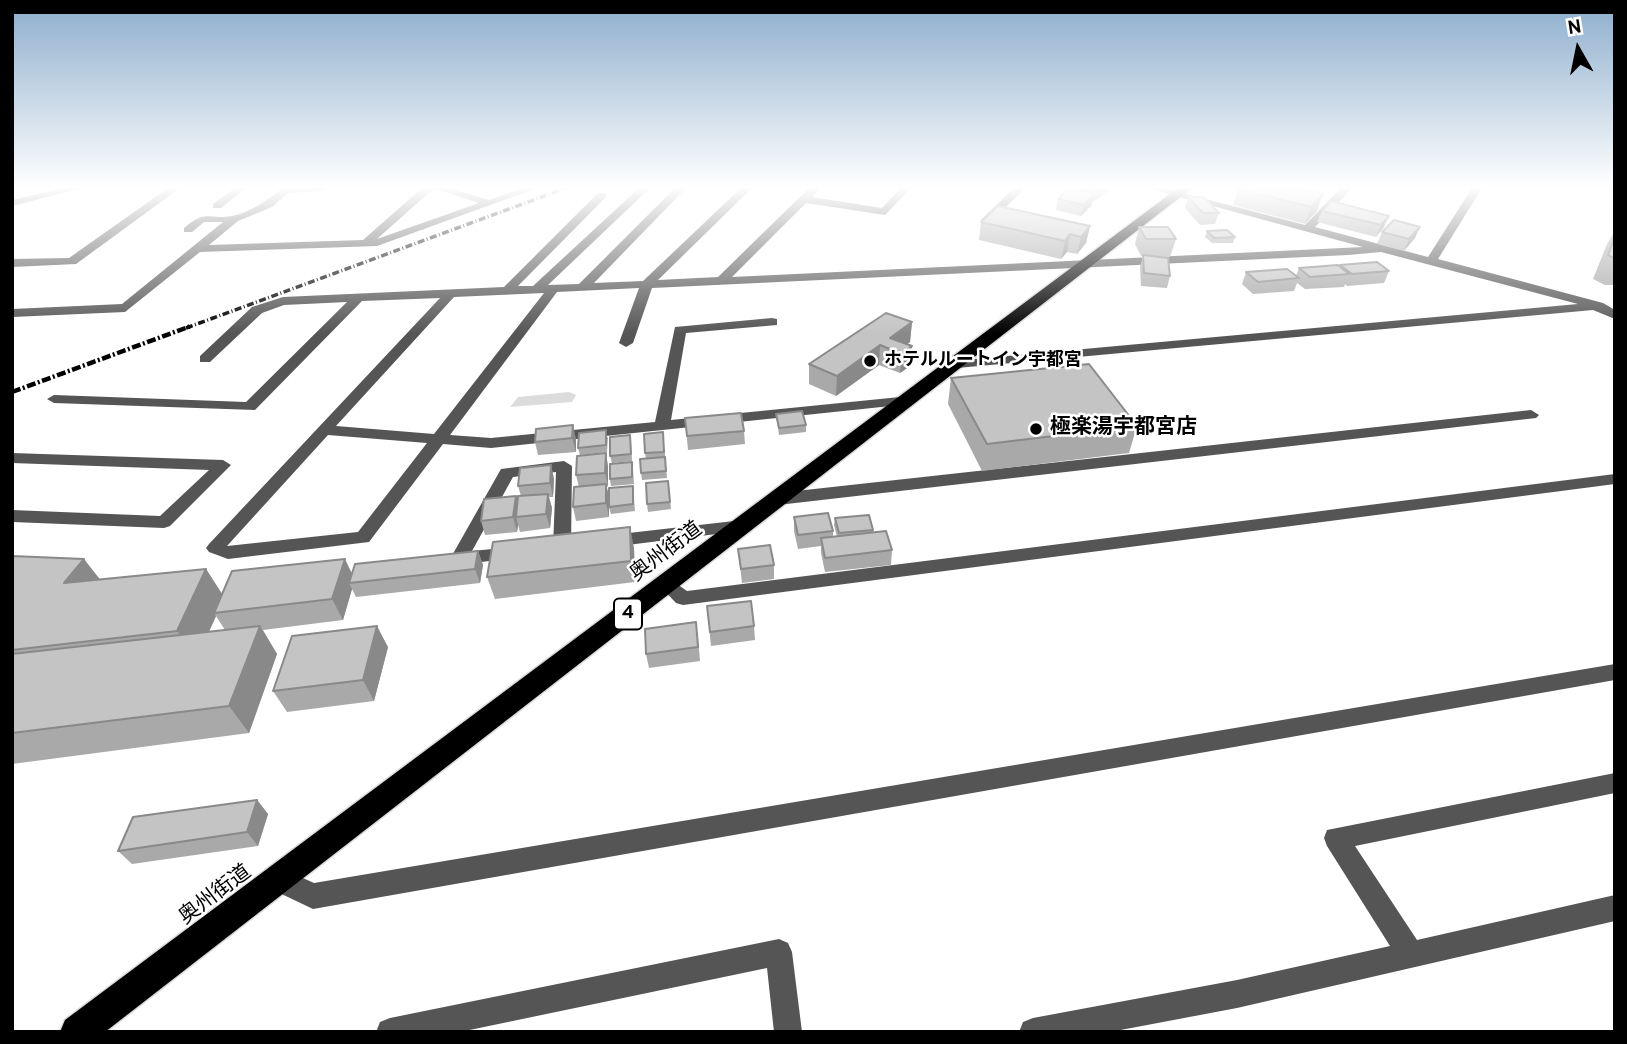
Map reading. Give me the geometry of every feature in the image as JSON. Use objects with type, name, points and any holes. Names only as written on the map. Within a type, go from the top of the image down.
[{"type":"highway","name":"奥州街道","points":[[77,1032],[1123,237]]},
{"type":"street","points":[[12,263],[72,261],[106,237]]},
{"type":"street","points":[[12,322],[19,312],[125,308],[212,237]]},
{"type":"street","points":[[365,244],[373,237]]},
{"type":"street","points":[[197,249],[365,244],[395,237]]},
{"type":"street","points":[[508,290],[561,237]]},
{"type":"street","points":[[451,293],[215,548],[228,553],[363,538],[439,440],[546,289],[597,237]]},
{"type":"street","points":[[583,287],[633,237]]},
{"type":"street","points":[[626,343],[648,284],[697,237]]},
{"type":"street","points":[[721,281],[766,237]]},
{"type":"street","points":[[1337,237],[1598,306],[1615,315]]},
{"type":"street","points":[[1431,261],[1446,237]]},
{"type":"street","points":[[205,359],[257,310],[283,301],[1382,248]]},
{"type":"street","points":[[54,399],[250,407],[359,297]]},
{"type":"street","points":[[957,364],[1598,306]]},
{"type":"street","points":[[662,425],[680,330],[772,322]]},
{"type":"street","points":[[324,430],[491,443],[910,400]]},
{"type":"street","points":[[779,499],[1531,415]]},
{"type":"street","points":[[12,458],[223,466],[164,522],[12,516]]},
{"type":"street","points":[[563,547],[564,466],[507,473],[459,559],[563,547],[743,526]]},
{"type":"street","points":[[667,584],[683,598],[1615,479]]},
{"type":"street","points":[[278,879],[313,896],[1615,672]]},
{"type":"street","points":[[1411,954],[1336,838],[1615,783]]},
{"type":"street","points":[[1033,1032],[1237,994],[1615,908]]},
{"type":"street","points":[[390,1032],[779,952],[788,1032]]},
{"type":"shaded area","points":[[569,392],[576,395],[572,402],[510,407],[518,397]]},
{"type":"building","points":[[1046,237],[1068,237],[1065,241]]},
{"type":"building","points":[[1145,237],[1174,237],[1176,239],[1146,239]]},
{"type":"building","points":[[1615,237],[1615,259],[1608,255]]},
{"type":"building","points":[[1143,255],[1168,258],[1170,276],[1144,273]]},
{"type":"building","points":[[1377,262],[1389,271],[1352,274],[1340,265]]},
{"type":"building","points":[[1338,265],[1349,274],[1310,277],[1299,268]]},
{"type":"building","points":[[1287,269],[1299,278],[1258,282],[1246,272]]},
{"type":"building","points":[[886,313],[912,322],[890,338],[912,346],[902,354],[880,345],[837,376],[809,364]]},
{"type":"building","points":[[1089,364],[1137,426],[987,444],[951,378]]},
{"type":"building","points":[[802,411],[806,425],[779,428],[776,414]]},
{"type":"building","points":[[741,413],[744,431],[687,436],[685,418]]},
{"type":"building","points":[[573,425],[572,438],[535,442],[536,429]]},
{"type":"building","points":[[606,430],[606,445],[578,448],[579,433]]},
{"type":"building","points":[[663,432],[664,452],[645,453],[644,434]]},
{"type":"building","points":[[630,435],[631,454],[610,456],[610,437]]},
{"type":"building","points":[[606,453],[605,473],[576,475],[577,456]]},
{"type":"building","points":[[665,457],[666,471],[641,473],[640,459]]},
{"type":"building","points":[[632,462],[632,477],[610,479],[610,464]]},
{"type":"building","points":[[551,465],[550,483],[518,486],[520,468]]},
{"type":"building","points":[[668,481],[670,502],[647,504],[646,483]]},
{"type":"building","points":[[606,484],[606,503],[573,507],[574,487]]},
{"type":"building","points":[[633,486],[633,504],[609,507],[609,488]]},
{"type":"building","points":[[548,494],[546,514],[516,517],[518,496]]},
{"type":"building","points":[[516,496],[513,517],[481,521],[484,499]]},
{"type":"building","points":[[828,513],[833,531],[798,535],[794,517]]},
{"type":"building","points":[[869,515],[873,530],[839,533],[835,518]]},
{"type":"building","points":[[630,527],[631,561],[487,577],[493,542]]},
{"type":"building","points":[[886,531],[892,550],[825,558],[821,538]]},
{"type":"building","points":[[770,545],[774,565],[741,569],[738,549]]},
{"type":"building","points":[[478,551],[475,569],[349,583],[355,564]]},
{"type":"building","points":[[12,556],[84,559],[64,583],[206,569],[177,631],[12,650]]},
{"type":"building","points":[[345,559],[332,599],[214,613],[232,571]]},
{"type":"building","points":[[751,601],[754,626],[710,632],[707,606]]},
{"type":"building","points":[[696,622],[698,647],[646,654],[645,629]]},
{"type":"building","points":[[260,626],[229,706],[12,733],[12,654]]},
{"type":"building","points":[[377,626],[363,680],[273,691],[292,636]]},
{"type":"building","points":[[257,800],[247,832],[118,851],[133,817]]},
{"type":"railway","points":[[186,328],[434,237]]},
{"type":"railway","points":[[12,392],[191,326]]},
{"type":"place","name":"ホテルルートイン宇都宮","points":[[870,361]]},
{"type":"place","name":"極楽湯宇都宮店","points":[[1036,429]]}]
